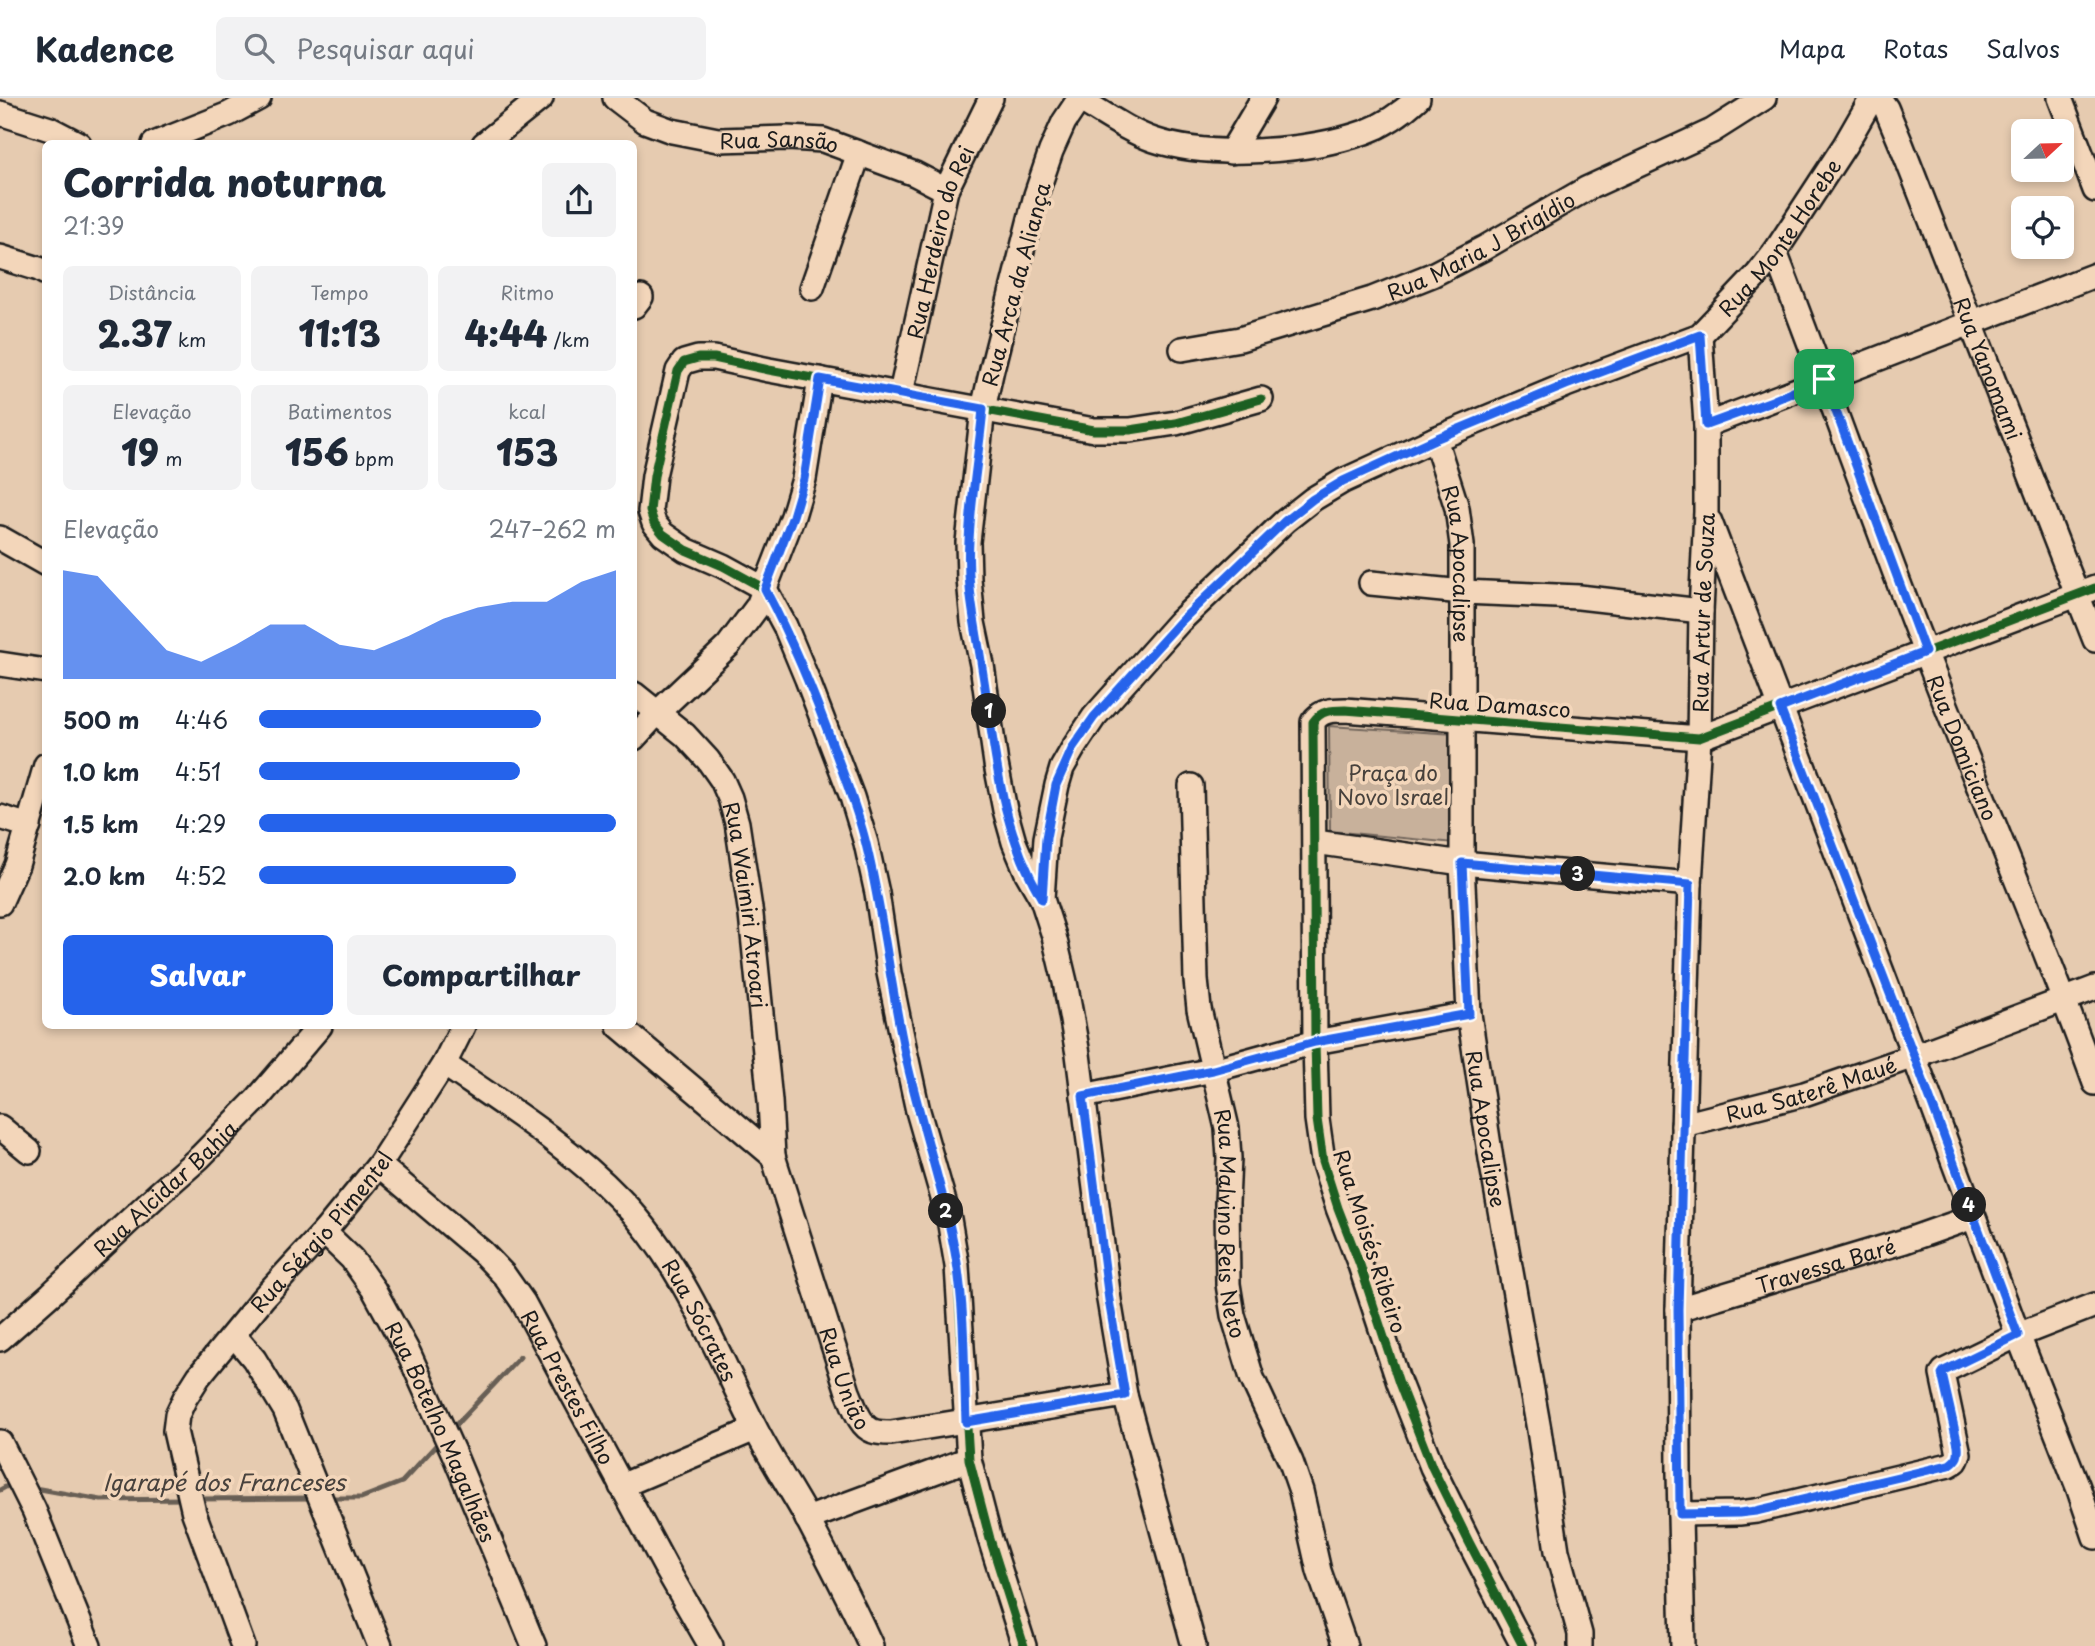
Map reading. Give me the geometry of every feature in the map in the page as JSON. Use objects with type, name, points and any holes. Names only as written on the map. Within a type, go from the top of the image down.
[{"type":"street","points":[[164,140],[229,114],[259,98]]},
{"type":"street","points":[[489,140],[541,98]]},
{"type":"street","name":"Rua Sansão","points":[[614,98],[645,121],[672,131],[718,140],[823,140],[915,174],[946,190]]},
{"type":"street","name":"Rua Herdeiro do Rei","points":[[901,393],[946,190],[991,98]]},
{"type":"street","points":[[1080,98],[1152,139],[1185,148],[1231,152],[1314,144],[1345,138],[1383,124],[1419,99]]},
{"type":"street","name":"Rua Arca da Aliança","points":[[1080,98],[1064,122],[1051,150],[1036,195],[983,409],[968,542],[969,579],[973,622],[1005,810],[1014,842],[1042,899],[1054,936],[1079,1054],[1109,1300],[1125,1395],[1194,1646]]},
{"type":"street","points":[[1231,152],[1264,98]]},
{"type":"street","name":"Rua Maria J Brigídio","points":[[1182,349],[1240,339],[1372,299],[1432,275],[1586,189],[1712,131],[1764,98]]},
{"type":"street","name":"Rua Monte Horebe","points":[[1042,899],[1046,838],[1062,768],[1094,717],[1180,622],[1294,513],[1343,481],[1435,439],[1566,385],[1700,335],[1758,275],[1775,252],[1872,98]]},
{"type":"street","name":"Rua Yanomami","points":[[1879,98],[1886,108],[1971,322],[2086,591],[2095,640]]},
{"type":"street","points":[[2060,98],[2095,190]]},
{"type":"street","points":[[0,113],[50,129],[71,140]]},
{"type":"street","points":[[812,288],[859,153]]},
{"type":"street","name":"Rua Domiciano","points":[[1775,252],[1925,652],[2065,1000],[2095,1083]]},
{"type":"street","points":[[0,257],[42,271]]},
{"type":"street","points":[[1706,425],[2095,275]]},
{"type":"street","name":"Rua Artur de Souza","points":[[1683,1646],[1678,1309],[1690,884],[1699,738],[1706,512],[1706,425],[1700,335]]},
{"type":"street","points":[[1024,1646],[990,1539],[969,1459],[957,1266],[949,1219],[918,1111],[877,893],[852,797],[785,626],[765,589],[686,550],[663,534],[654,523],[650,511],[650,496],[673,385],[684,362],[698,358],[714,358],[1094,430],[1130,430],[1177,423],[1261,399]]},
{"type":"street","points":[[637,735],[728,646],[758,606],[793,516],[804,479],[820,379]]},
{"type":"street","name":"Rua Apocalipse","points":[[1435,439],[1457,508],[1462,545],[1462,863],[1469,1014],[1557,1551],[1578,1626],[1580,1646]]},
{"type":"street","points":[[1706,512],[2095,1537]]},
{"type":"street","points":[[0,538],[42,562]]},
{"type":"street","points":[[1371,583],[1463,592],[1579,597],[1701,611]]},
{"type":"street","points":[[1699,738],[2086,591]]},
{"type":"street","points":[[10,666],[42,670]]},
{"type":"street","name":"Rua Waimiri Atroari","points":[[637,696],[685,735],[708,760],[722,780],[734,810],[751,915],[773,1156]]},
{"type":"street","name":"Rua Damasco","points":[[1313,733],[1313,722],[1318,715],[1327,711],[1345,710],[1699,738]]},
{"type":"street","name":"Rua Moisés Ribeiro","points":[[1313,733],[1315,1042],[1317,1119],[1322,1151],[1338,1208],[1399,1383],[1433,1467],[1523,1646]]},
{"type":"street","points":[[0,903],[17,865],[42,779]]},
{"type":"street","name":"Rua Malvino Reis Neto","points":[[1191,786],[1196,980],[1199,1009],[1227,1128],[1228,1284],[1233,1315],[1252,1378],[1287,1452],[1301,1491],[1319,1571],[1345,1646]]},
{"type":"street","points":[[0,817],[29,826]]},
{"type":"street","points":[[1315,842],[1462,863],[1690,884]]},
{"type":"street","name":"Rua Saterê Maué","points":[[1683,1125],[1804,1094],[2095,988]]},
{"type":"street","points":[[1083,1096],[1213,1070],[1315,1042],[1469,1014]]},
{"type":"street","name":"Rua Alcidar Bahia","points":[[0,1339],[200,1157],[258,1098],[317,1029]]},
{"type":"street","name":"Rua Sérgio Pimentel","points":[[243,1646],[194,1513],[176,1431],[177,1415],[184,1398],[199,1376],[379,1165],[444,1064],[462,1029]]},
{"type":"street","points":[[623,1029],[773,1156]]},
{"type":"street","name":"Rua Sócrates","points":[[444,1064],[539,1129],[585,1165],[622,1200],[648,1230],[701,1317],[755,1429],[807,1519],[871,1646]]},
{"type":"street","points":[[0,1126],[29,1151]]},
{"type":"street","name":"Rua União","points":[[773,1156],[848,1392],[859,1417],[874,1432],[891,1433],[966,1422],[1125,1395]]},
{"type":"street","name":"Rua Prestes Filho","points":[[379,1165],[482,1252],[523,1301],[621,1486],[711,1646]]},
{"type":"street","name":"Travessa Baré","points":[[1678,1309],[1905,1241],[1973,1217]]},
{"type":"street","name":"Rua Botelho Magalhães","points":[[324,1232],[360,1269],[404,1344],[454,1454],[534,1646]]},
{"type":"street","points":[[1680,1514],[1756,1511],[1949,1465],[1956,1461],[1959,1454],[1942,1374],[1944,1371],[2018,1335],[2095,1305]]},
{"type":"street","points":[[234,1335],[254,1359],[285,1410],[380,1646]]},
{"type":"street","points":[[621,1486],[755,1429]]},
{"type":"street","points":[[0,1442],[34,1510],[89,1646]]},
{"type":"street","points":[[807,1519],[969,1459]]},
{"type":"green space","name":"Praça do Novo Israel","points":[[1329,726],[1455,734],[1454,843],[1330,831]]},
{"type":"waterway","name":"Igarapé dos Franceses","points":[[450,1431],[520,1357]]},
{"type":"waterway","name":"Igarapé dos Franceses","points":[[329,1498],[361,1498],[402,1482],[441,1440]]},
{"type":"waterway","name":"Igarapé dos Franceses","points":[[0,1490],[11,1484],[16,1485]]},
{"type":"waterway","name":"Igarapé dos Franceses","points":[[29,1487],[101,1500],[186,1499]]},
{"type":"waterway","name":"Igarapé dos Franceses","points":[[196,1499],[315,1498]]},
{"type":"cycle path","points":[[1024,1646],[990,1539],[969,1459],[957,1266],[949,1219],[918,1111],[889,973],[877,893],[852,797],[785,626],[765,589],[686,550],[663,534],[654,523],[650,511],[654,476],[678,371],[684,362],[698,358],[714,358],[1094,430],[1130,430],[1176,423],[1261,399]]},
{"type":"cycle path","points":[[1523,1646],[1432,1467],[1399,1383],[1323,1161],[1317,1119],[1315,1042],[1313,722],[1323,713],[1345,710],[1699,738],[2095,588]]},
{"type":"route","points":[[1700,335],[1706,425],[1824,379],[1925,652],[1780,708],[2018,1335],[1942,1374],[1958,1445],[1959,1454],[1956,1461],[1949,1465],[1756,1511],[1680,1514],[1678,1309],[1690,884],[1462,863],[1469,1014],[1315,1042],[1213,1070],[1083,1096],[1109,1300],[1125,1395],[966,1422],[957,1266],[949,1219],[918,1111],[866,843],[852,797],[807,678],[785,626],[765,589],[804,479],[820,379],[983,409],[968,542],[973,622],[1005,810],[1014,842],[1042,899],[1046,838],[1056,785],[1073,747],[1094,717],[1180,622],[1285,521],[1313,499],[1343,481],[1435,439],[1566,385],[1700,335]]}]
